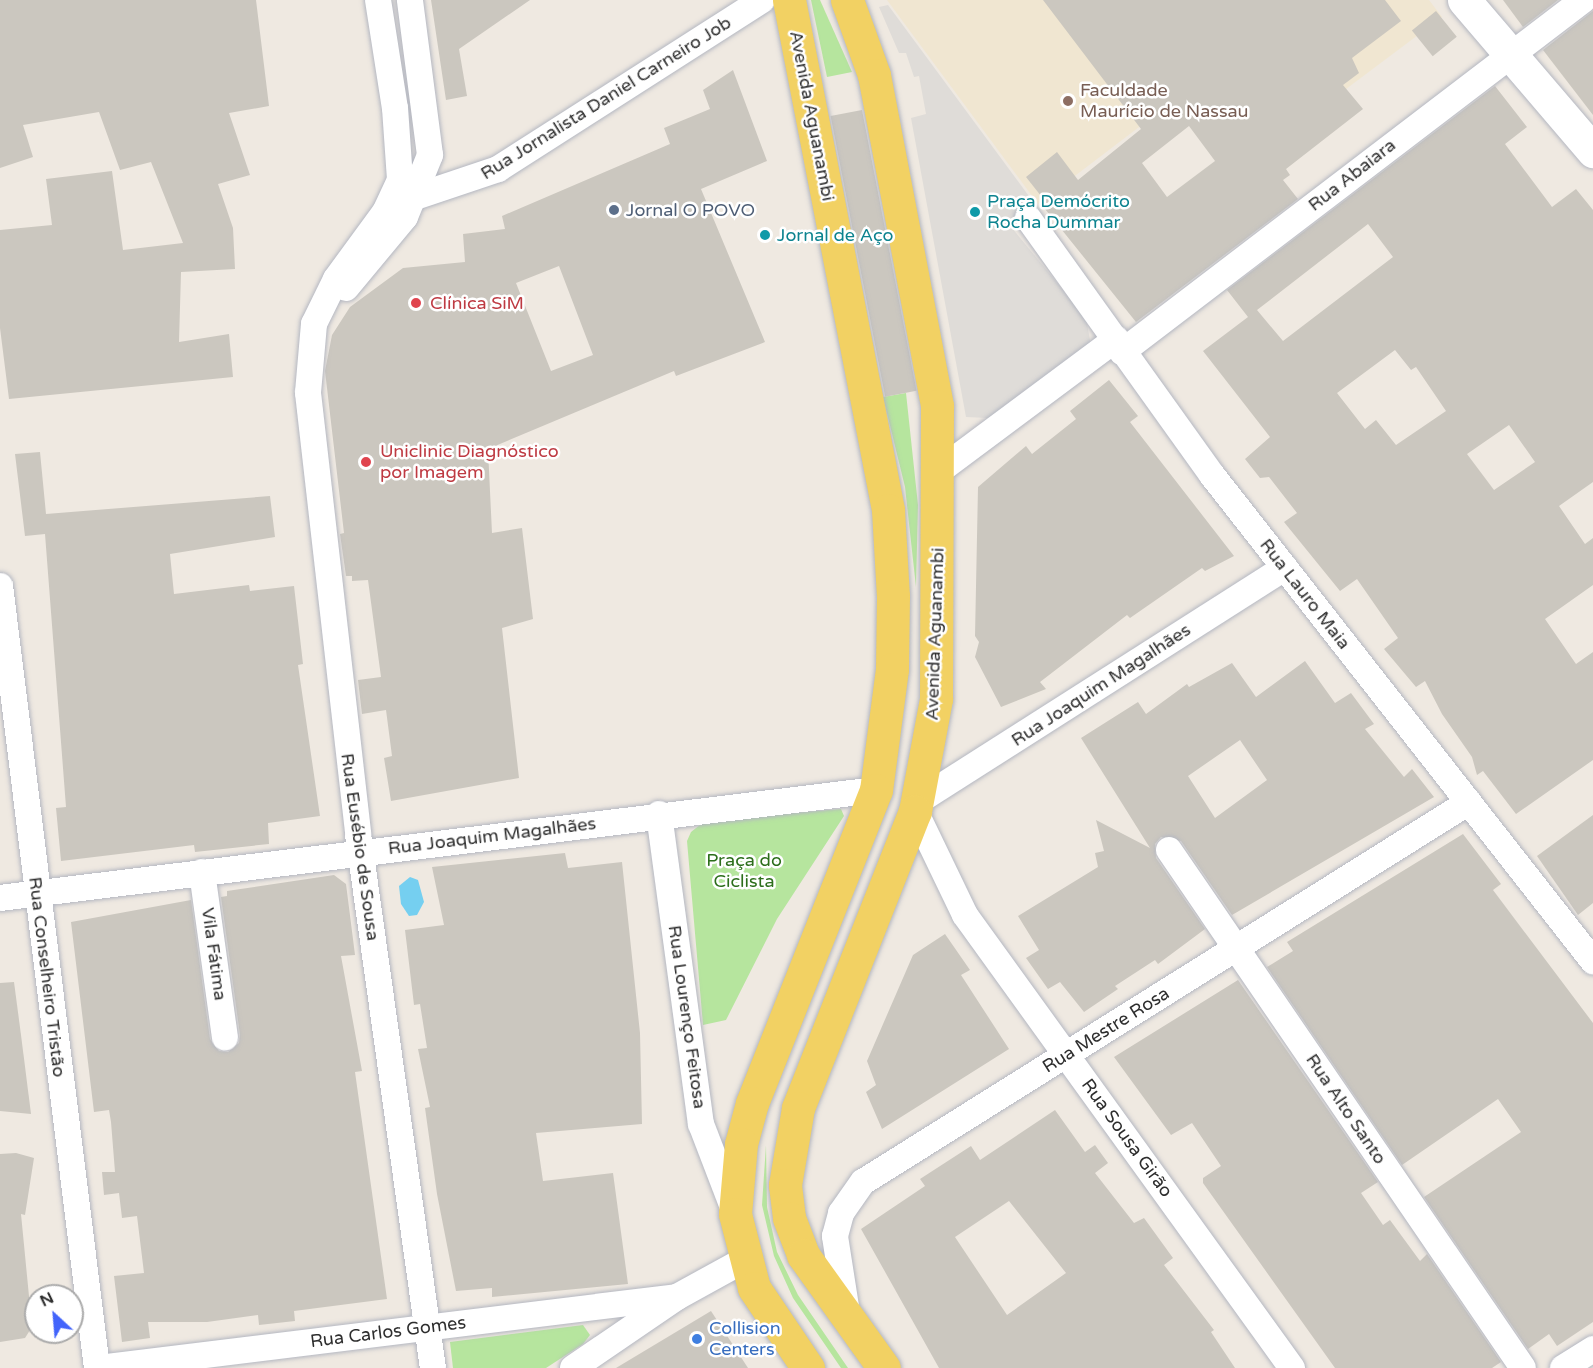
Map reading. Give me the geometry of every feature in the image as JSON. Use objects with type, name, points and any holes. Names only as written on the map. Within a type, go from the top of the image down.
[{"type":"main road","name":"Avenida Aguanambi","points":[[789,0],[888,510],[892,669],[876,790],[752,1103],[741,1144],[735,1214],[754,1288],[808,1368]]},
{"type":"main road","name":"Avenida Aguanambi","points":[[847,0],[874,75],[937,406],[939,471],[936,699],[916,806],[798,1108],[789,1144],[789,1218],[803,1255],[884,1368]]},
{"type":"main road","points":[[1464,0],[1593,151]]},
{"type":"street","name":"Rua Eusébio de Sousa","points":[[378,0],[402,162],[400,180],[385,212],[336,279],[314,324],[308,393],[317,505],[360,854],[433,1368]]},
{"type":"street","points":[[314,324],[390,239],[412,198],[430,155],[410,0]]},
{"type":"street","name":"Rua Jornalista Daniel Carneiro Job","points":[[412,198],[498,169],[762,0]]},
{"type":"street","name":"Rua Abaiara","points":[[939,471],[1119,345],[1583,0]]},
{"type":"street","points":[[388,66],[419,59]]},
{"type":"street","name":"Rua Lauro Maia","points":[[1028,218],[1119,345],[1285,568],[1593,962]]},
{"type":"street","name":"Rua Joaquim Magalhães","points":[[916,806],[1285,568]]},
{"type":"street","name":"Rua Conselheiro Tristão","points":[[0,586],[98,1368]]},
{"type":"street","name":"Rua Joaquim Magalhães","points":[[0,898],[360,854],[659,814],[876,790]]},
{"type":"street","name":"Rua Mestre Rosa","points":[[847,1315],[835,1236],[841,1213],[863,1182],[1066,1053],[1237,951],[1469,802]]},
{"type":"street","name":"Rua Sousa Girão","points":[[916,806],[965,915],[1292,1368]]},
{"type":"street","name":"Rua Lourenço Feitosa","points":[[659,814],[701,1124],[735,1214]]},
{"type":"street","name":"Rua Alto Santo","points":[[1169,850],[1523,1368]]},
{"type":"street","name":"Vila Fátima","points":[[202,872],[225,1037]]},
{"type":"street","points":[[573,1368],[676,1297],[746,1260]]},
{"type":"street","name":"Rua Carlos Gomes","points":[[98,1368],[676,1297]]},
{"type":"shaded area","name":"Faculdade Maurício de Nassau","points":[[887,0],[1429,0],[1442,17],[1326,104],[1147,121],[1038,204]]},
{"type":"shaded area","name":"Praça Demócrito Rocha Dummar","points":[[888,5],[1034,203],[1007,222],[1086,318],[1091,346],[988,418],[966,417],[911,118],[926,114],[919,76],[914,77],[906,53],[899,53],[879,7]]},
{"type":"green space","points":[[811,0],[820,0],[852,72],[827,77]]},
{"type":"green space","points":[[906,393],[918,505],[916,587],[905,487],[883,397]]},
{"type":"green space","name":"Praça do Ciclista","points":[[841,809],[844,816],[777,919],[726,1020],[703,1025],[687,841],[691,832],[706,820]]},
{"type":"green space","points":[[766,1145],[767,1207],[777,1252],[798,1295],[848,1368],[841,1368],[793,1298],[774,1256],[762,1205]]},
{"type":"green space","points":[[583,1325],[590,1335],[583,1344],[546,1368],[453,1368],[450,1342]]},
{"type":"water","points":[[410,877],[418,880],[424,902],[417,915],[409,916],[401,904],[399,886]]},
{"type":"building","points":[[0,0],[256,0],[269,106],[229,113],[250,175],[218,184],[233,228],[235,269],[181,272],[179,342],[229,334],[233,377],[9,399],[0,328],[0,230],[52,225],[46,179],[112,171],[123,250],[183,243],[151,162],[120,170],[99,112],[23,125],[33,157],[0,168]]},
{"type":"building","points":[[431,0],[530,0],[459,49],[467,96],[446,100]]},
{"type":"building","points":[[1043,0],[1385,0],[1401,21],[1352,58],[1359,73],[1343,85],[1363,109],[1286,169],[1290,175],[1283,180],[1298,199],[1136,322],[1041,204],[1045,201],[1026,177],[1057,152],[1078,180],[1141,129]],"holes":[[[1189,126],[1215,161],[1167,197],[1142,163]]]},
{"type":"building","points":[[1503,0],[1558,0],[1523,27]]},
{"type":"building","points":[[1436,11],[1457,37],[1433,56],[1412,31]]},
{"type":"building","points":[[1593,11],[1593,115],[1543,50]]},
{"type":"building","points":[[733,70],[767,161],[701,189],[765,342],[676,376],[674,371],[488,449],[492,533],[522,528],[533,619],[502,628],[519,778],[391,801],[384,758],[392,756],[386,710],[362,714],[358,680],[381,677],[368,580],[352,581],[352,576],[346,576],[340,534],[344,533],[325,371],[332,335],[350,307],[403,268],[465,262],[463,234],[505,229],[502,216],[670,144],[664,128],[710,109],[703,90]],"holes":[[[559,266],[593,355],[551,371],[516,283]]]},
{"type":"building","points":[[1495,86],[1527,127],[1505,144],[1552,207],[1576,189],[1593,210],[1593,482],[1559,506],[1585,544],[1593,538],[1593,585],[1545,619],[1576,664],[1593,652],[1593,760],[1516,814],[1483,771],[1477,775],[1472,757],[1442,714],[1425,681],[1416,687],[1384,649],[1398,638],[1357,579],[1340,591],[1284,522],[1297,513],[1269,477],[1260,478],[1245,459],[1270,437],[1203,351],[1248,317],[1227,290]],"holes":[[[1368,224],[1393,257],[1283,341],[1257,310]],[[1395,350],[1411,370],[1416,367],[1446,411],[1396,445],[1376,420],[1365,429],[1337,393]],[[1509,425],[1535,462],[1494,490],[1467,454]]]},
{"type":"building","points":[[862,110],[917,391],[885,397],[831,116]]},
{"type":"building","points":[[1109,380],[1138,416],[1130,422],[1234,556],[1205,571],[1202,568],[1130,618],[1127,615],[1040,682],[1046,689],[1001,707],[975,657],[979,642],[975,636],[978,487],[1026,446],[1032,454],[1076,419],[1070,411]]},
{"type":"building","points":[[40,452],[46,514],[270,496],[275,537],[170,554],[174,594],[249,585],[250,591],[294,586],[303,664],[298,665],[320,816],[268,823],[269,844],[195,852],[194,845],[61,861],[56,808],[66,807],[45,534],[25,536],[15,454]]},
{"type":"building","points":[[1305,661],[1335,703],[1351,693],[1374,724],[1365,729],[1404,777],[1412,769],[1434,797],[1232,915],[1181,841],[1161,837],[1155,844],[1156,858],[1205,929],[1158,964],[1155,960],[1115,986],[1118,989],[1084,1012],[1060,982],[1048,989],[1026,958],[1039,950],[1018,916],[1098,867],[1095,853],[1104,851],[1096,820],[1150,848],[1081,738],[1138,702],[1146,714],[1187,684],[1189,687],[1232,663],[1256,697]],"holes":[[[1240,740],[1267,780],[1215,818],[1188,776]]]},
{"type":"building","points":[[1593,815],[1593,903],[1578,915],[1537,856]]},
{"type":"building","points":[[1463,834],[1501,884],[1493,890],[1593,1023],[1593,1322],[1557,1346],[1549,1334],[1528,1349],[1424,1197],[1521,1132],[1498,1099],[1402,1165],[1267,967],[1293,951],[1287,942]]},
{"type":"building","points":[[565,853],[568,868],[622,862],[640,1033],[642,1124],[536,1133],[543,1181],[613,1173],[628,1284],[492,1297],[492,1288],[456,1291],[437,1194],[425,1108],[430,1107],[418,1049],[427,1048],[420,1004],[414,1005],[405,930],[444,925],[432,867]]},
{"type":"building","points":[[334,875],[346,884],[355,955],[341,956],[362,1071],[355,1072],[387,1299],[294,1311],[295,1321],[259,1325],[258,1315],[207,1322],[148,1322],[150,1338],[122,1342],[114,1276],[144,1273],[137,1216],[122,1218],[119,1193],[104,1195],[102,1172],[115,1172],[111,1122],[109,1110],[94,1112],[71,922],[191,900],[210,1039],[219,1051],[228,1052],[239,1043],[240,1035],[221,897],[227,896],[227,891]]},
{"type":"building","points":[[945,934],[970,970],[961,975],[1009,1049],[882,1129],[866,1092],[876,1085],[867,1061],[913,955]]},
{"type":"building","points":[[1238,980],[1378,1182],[1361,1193],[1383,1225],[1390,1220],[1420,1261],[1427,1254],[1501,1362],[1492,1368],[1335,1368],[1203,1183],[1203,1178],[1221,1166],[1192,1123],[1171,1135],[1114,1057]]},
{"type":"building","points":[[14,982],[31,1114],[0,1111],[0,983]]},
{"type":"building","points":[[1055,1110],[1085,1152],[1095,1145],[1108,1163],[1095,1173],[1134,1223],[1144,1218],[1173,1258],[1164,1265],[1214,1330],[1211,1332],[1235,1368],[939,1368],[861,1229],[925,1186],[920,1179],[971,1146],[980,1160]],"holes":[[[1009,1201],[1066,1273],[1007,1315],[955,1237]]]},
{"type":"building","points":[[16,1153],[34,1158],[25,1215],[21,1214],[28,1284],[24,1284],[24,1338],[0,1342],[0,1154]]},
{"type":"building","name":"Collision Centers","points":[[711,1311],[748,1368],[616,1368]]},
{"type":"place","name":"Faculdade Maurício de Nassau","points":[[1068,101]]},
{"type":"place","name":"Jornal O POVO","points":[[614,210]]},
{"type":"place","name":"Praça Demócrito Rocha Dummar","points":[[975,212]]},
{"type":"place","name":"Jornal de Aço","points":[[765,235]]},
{"type":"place","name":"Clínica SiM","points":[[416,303]]},
{"type":"place","name":"Uniclinic Diagnóstico por Imagem","points":[[366,462]]},
{"type":"place","name":"Collision Centers","points":[[697,1339]]}]
